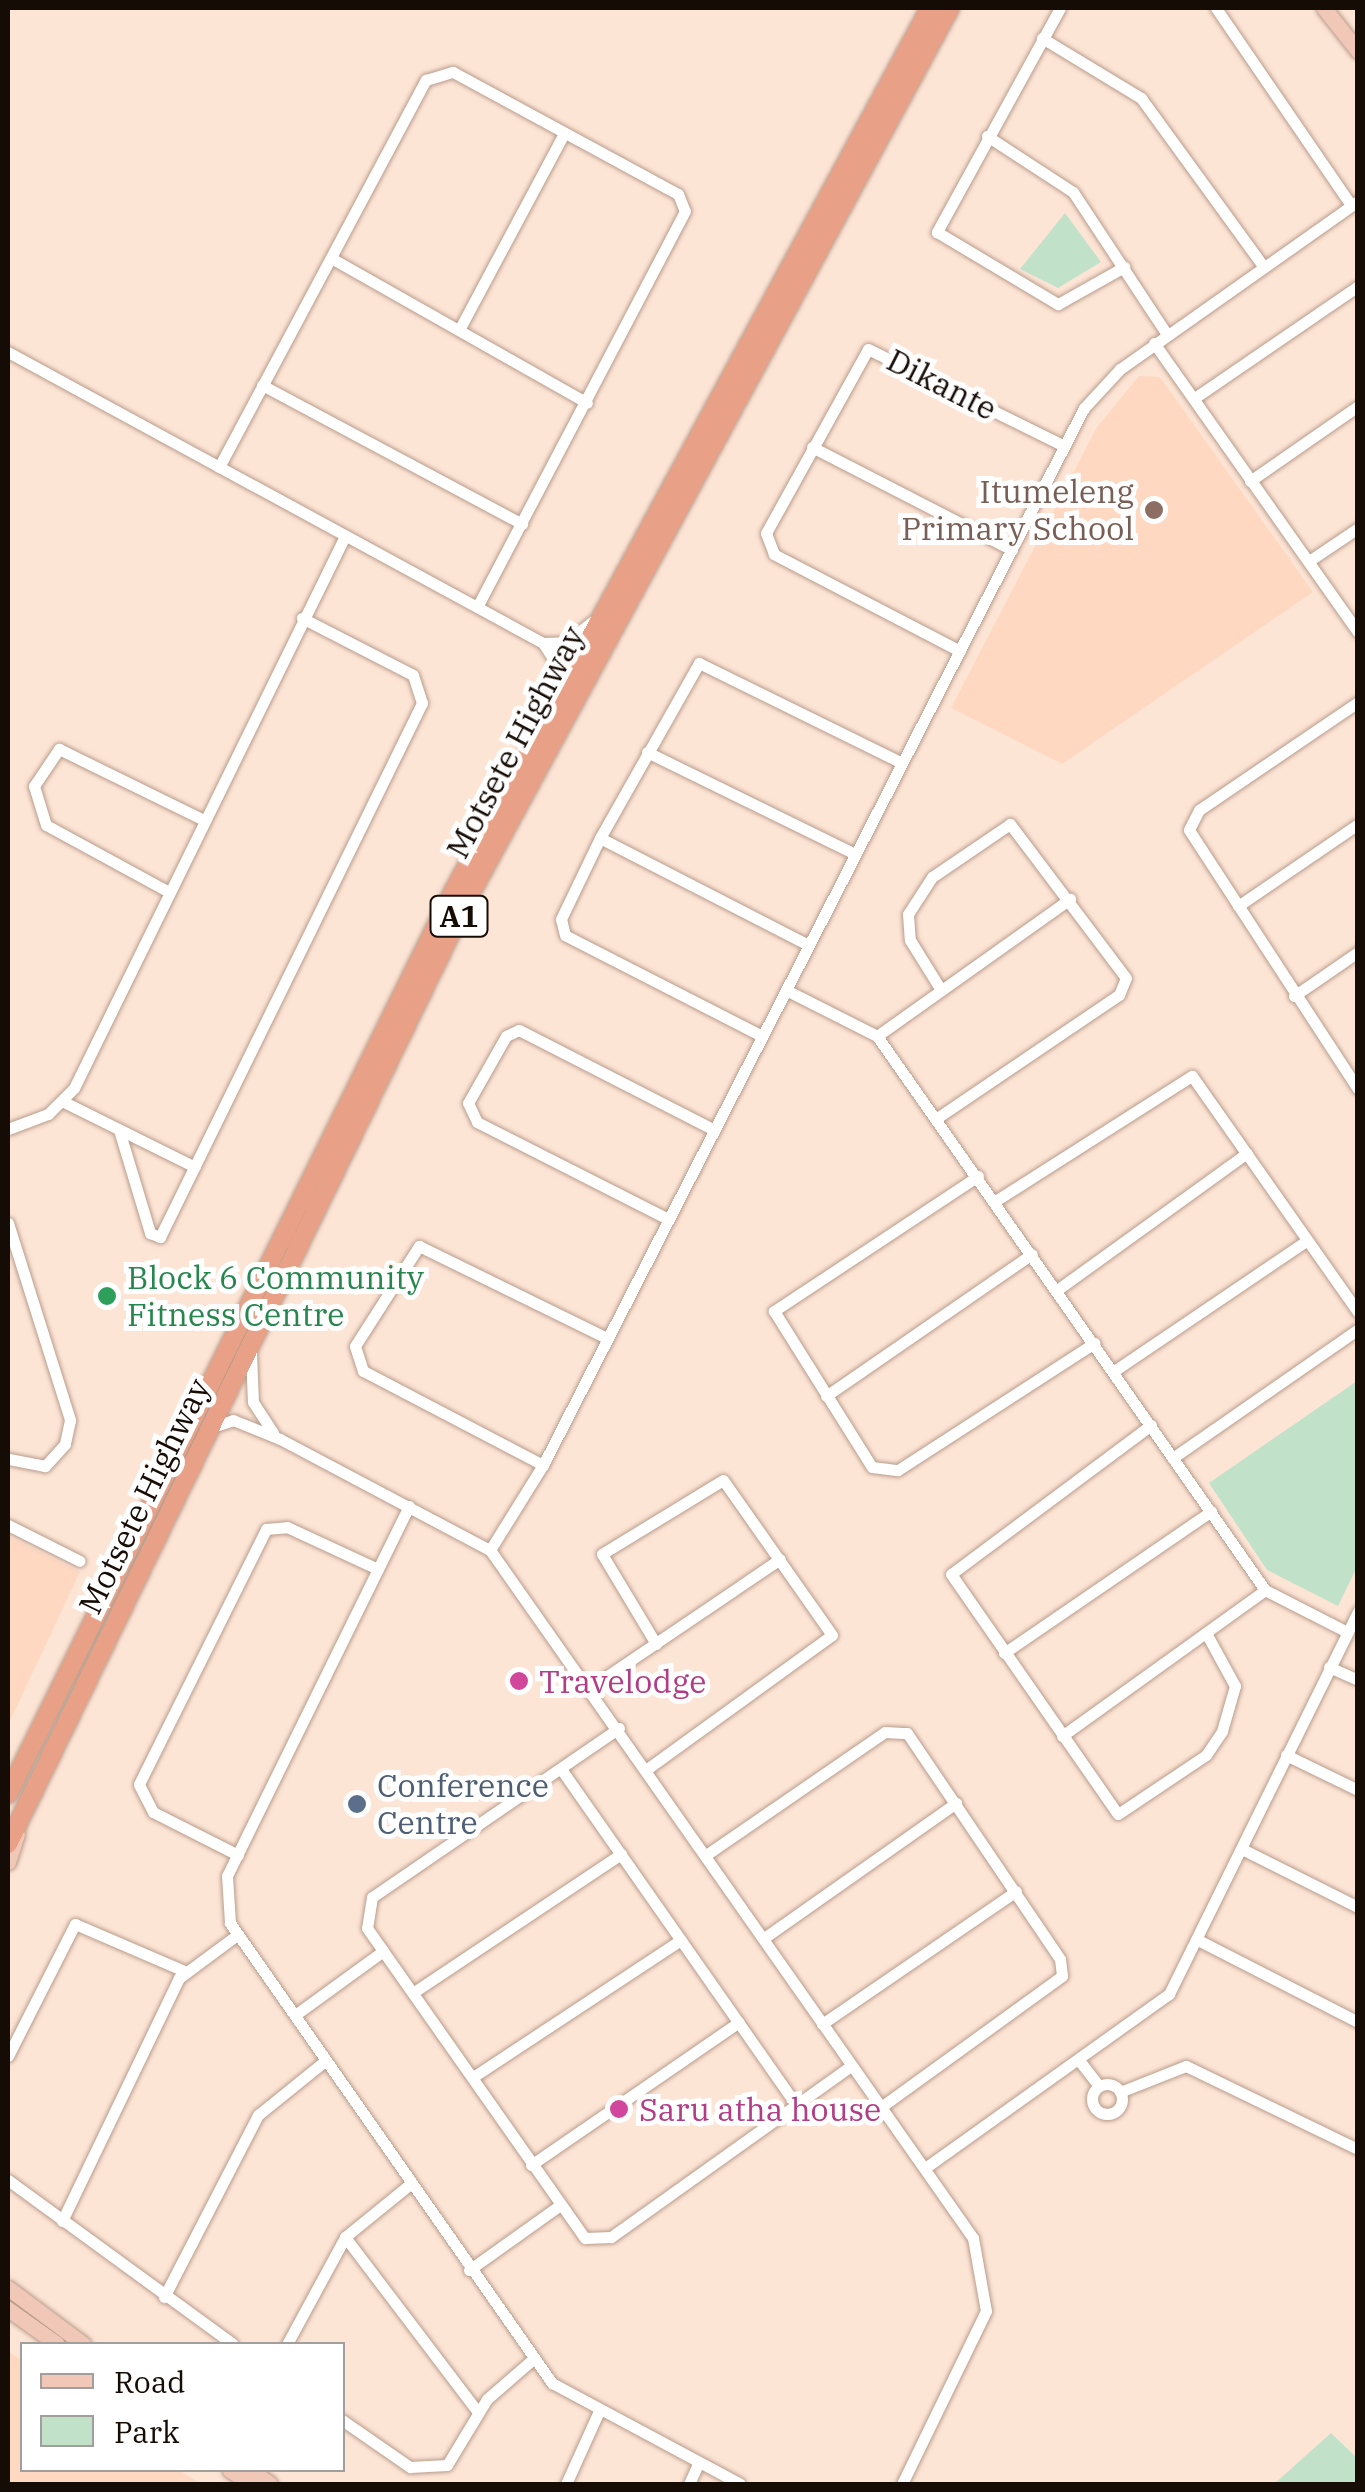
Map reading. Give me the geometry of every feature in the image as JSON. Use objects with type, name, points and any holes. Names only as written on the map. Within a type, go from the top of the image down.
[{"type":"highway","name":"Motsete Highway","points":[[8,1794],[552,701],[930,8]]},
{"type":"highway","name":"Motsete Highway","points":[[8,1844],[208,1430],[589,664],[950,8]]},
{"type":"main road","points":[[1324,8],[1358,51]]},
{"type":"main road","points":[[1333,8],[1358,40]]},
{"type":"main road","points":[[8,1775],[74,1659]]},
{"type":"main road","points":[[8,1862],[30,1797]]},
{"type":"main road","points":[[8,2288],[80,2342]]},
{"type":"main road","points":[[8,2308],[54,2342]]},
{"type":"street","points":[[1060,8],[939,221],[944,242],[1058,304],[1124,267]]},
{"type":"street","points":[[490,1550],[543,1465],[1064,446],[1104,384],[1166,333],[1354,203],[1216,8]]},
{"type":"street","points":[[1042,38],[1141,98],[1263,266]]},
{"type":"street","points":[[218,467],[438,71],[678,194],[685,211],[477,607]]},
{"type":"street","points":[[458,330],[564,133]]},
{"type":"street","points":[[987,136],[1066,184],[1166,333]]},
{"type":"street","points":[[331,258],[587,403]]},
{"type":"street","points":[[1196,397],[1358,286]]},
{"type":"street","points":[[1154,343],[1196,397],[1250,481],[1358,632]]},
{"type":"street","name":"Dikante","points":[[812,446],[868,349],[1064,446]]},
{"type":"street","points":[[8,352],[543,643],[554,660],[552,701]]},
{"type":"street","points":[[262,386],[522,524]]},
{"type":"street","points":[[1250,481],[1358,406]]},
{"type":"street","points":[[960,651],[769,548],[766,533],[812,446],[1012,550]]},
{"type":"street","points":[[1308,562],[1358,528]]},
{"type":"street","points":[[8,1129],[64,1102],[345,536]]},
{"type":"street","points":[[119,1130],[155,1237],[195,1166],[424,696],[413,675],[302,618]]},
{"type":"street","points":[[543,643],[566,642],[594,620]]},
{"type":"street","points":[[762,1036],[566,935],[562,919],[600,838],[691,668],[706,663],[902,763]]},
{"type":"street","points":[[1355,1081],[1192,841],[1193,814],[1358,702]]},
{"type":"street","points":[[169,892],[46,825],[34,786],[59,748],[204,820]]},
{"type":"street","points":[[646,752],[855,854]]},
{"type":"street","points":[[1238,906],[1358,824]]},
{"type":"street","points":[[937,1118],[1124,991],[1124,970],[1022,830],[997,828],[932,877],[908,914],[910,940],[941,990]]},
{"type":"street","points":[[600,838],[808,945]]},
{"type":"street","points":[[876,1036],[1070,899]]},
{"type":"street","points":[[1294,996],[1358,952]]},
{"type":"street","points":[[786,990],[876,1036],[997,1200],[1264,1590],[1347,1632]]},
{"type":"street","points":[[668,1218],[477,1122],[468,1104],[506,1036],[519,1030],[714,1130]]},
{"type":"street","points":[[997,1200],[1182,1076],[1196,1079],[1358,1312]]},
{"type":"street","points":[[64,1102],[195,1166]]},
{"type":"street","points":[[1057,1290],[1248,1153]]},
{"type":"street","points":[[978,1176],[778,1305],[776,1328],[872,1467],[891,1473],[1094,1343]]},
{"type":"street","points":[[8,1224],[70,1420],[65,1444],[44,1466],[8,1459]]},
{"type":"street","points":[[1114,1371],[1306,1241]]},
{"type":"street","points":[[543,1465],[364,1370],[355,1346],[419,1246],[607,1338]]},
{"type":"street","points":[[826,1396],[1032,1254]]},
{"type":"street","points":[[1174,1457],[1358,1329]]},
{"type":"street","points":[[252,1345],[254,1402],[280,1439]]},
{"type":"street","points":[[208,1430],[233,1420],[280,1439],[490,1550],[619,1728],[973,2238],[989,2296],[902,2484]]},
{"type":"street","points":[[1152,1425],[952,1566],[1004,1653],[1107,1806],[1118,1814],[1142,1804],[1206,1754],[1232,1706],[1230,1671],[1206,1633]]},
{"type":"street","points":[[647,1768],[830,1643],[831,1628],[718,1478],[606,1549],[602,1564],[656,1644]]},
{"type":"street","points":[[408,1506],[225,1888],[237,1935],[532,2360],[598,2413],[740,2484]]},
{"type":"street","points":[[1004,1653],[1211,1511]]},
{"type":"street","points":[[8,1525],[80,1561]]},
{"type":"street","points":[[238,1856],[147,1806],[140,1784],[157,1748],[266,1529],[287,1527],[378,1569]]},
{"type":"street","points":[[590,1687],[780,1559]]},
{"type":"street","points":[[1062,1736],[1264,1590]]},
{"type":"street","points":[[925,2168],[1169,1994],[1358,1611]]},
{"type":"street","points":[[1330,1667],[1358,1680]]},
{"type":"street","points":[[706,1856],[897,1727],[956,1803],[1016,1891],[1062,1976],[881,2107]]},
{"type":"street","points":[[619,1728],[372,1897],[368,1928],[383,1950],[585,2238],[611,2237],[851,2066]]},
{"type":"street","points":[[1286,1755],[1358,1790]]},
{"type":"street","points":[[561,1768],[796,2104]]},
{"type":"street","points":[[764,1938],[956,1803]]},
{"type":"street","points":[[1242,1849],[1358,1907]]},
{"type":"street","points":[[414,1992],[621,1854]]},
{"type":"street","points":[[822,2024],[1016,1891]]},
{"type":"street","points":[[8,2056],[75,1924],[184,1971]]},
{"type":"street","points":[[62,2221],[184,1971],[237,1935]]},
{"type":"street","points":[[472,2077],[681,1940]]},
{"type":"street","points":[[1198,1940],[1358,2022]]},
{"type":"street","points":[[294,2015],[383,1950]]},
{"type":"street","points":[[531,2165],[738,2022]]},
{"type":"street","points":[[1078,2059],[1098,2086],[1120,2092],[1186,2066],[1358,2149]]},
{"type":"street","points":[[164,2297],[258,2115],[325,2061]]},
{"type":"street","points":[[1098,2086],[1091,2099],[1102,2114],[1117,2111],[1120,2092]]},
{"type":"street","points":[[8,2180],[230,2342]]},
{"type":"street","points":[[288,2342],[345,2237],[410,2184]]},
{"type":"street","points":[[469,2270],[560,2206]]},
{"type":"street","points":[[345,2237],[478,2412]]},
{"type":"street","points":[[345,2422],[426,2470],[460,2451],[478,2412],[532,2360]]},
{"type":"street","points":[[566,2484],[598,2413]]},
{"type":"street","points":[[689,2484],[698,2464]]},
{"type":"shaded area","name":"Itumeleng Primary School","points":[[1139,376],[1160,377],[1313,592],[1062,764],[951,708],[1097,427]]},
{"type":"shaded area","points":[[8,1536],[80,1572],[8,1725]]},
{"type":"shaded area","points":[[8,2351],[20,2360],[20,2472],[182,2472],[201,2484],[8,2484]]},
{"type":"green space","points":[[1065,213],[1101,262],[1058,288],[1020,269]]},
{"type":"green space","points":[[1357,1381],[1357,1567],[1338,1606],[1267,1570],[1209,1483]]},
{"type":"green space","points":[[1331,2433],[1357,2458],[1357,2484],[1274,2484]]},
{"type":"place","name":"Itumeleng Primary School","points":[[1154,510]]},
{"type":"place","name":"Block 6 Community Fitness Centre","points":[[107,1296]]},
{"type":"place","name":"Travelodge","points":[[519,1681]]},
{"type":"place","name":"Conference Centre","points":[[357,1804]]},
{"type":"place","name":"Saru atha house","points":[[619,2109]]}]
